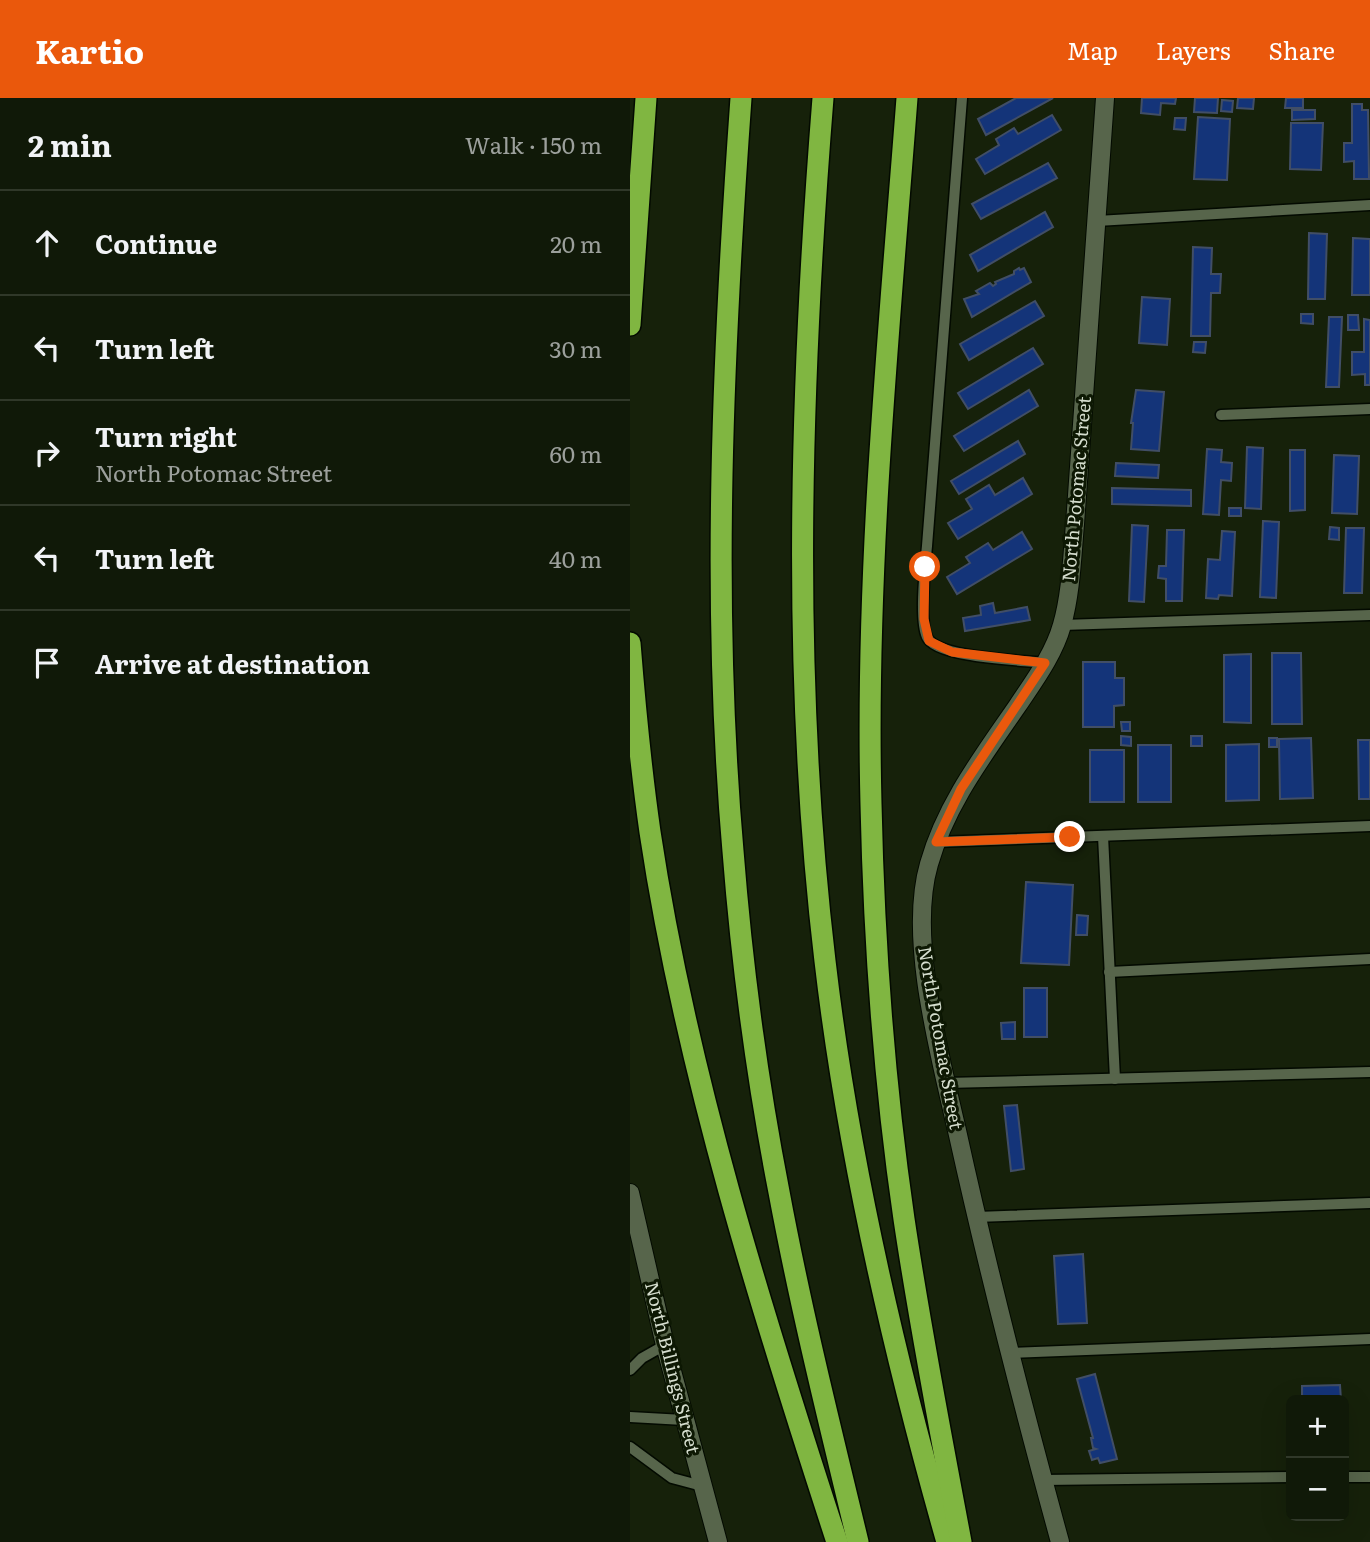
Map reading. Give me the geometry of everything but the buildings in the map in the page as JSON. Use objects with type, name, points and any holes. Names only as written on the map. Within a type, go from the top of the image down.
[{"type":"highway","points":[[630,326],[646,98]]},
{"type":"highway","points":[[741,98],[728,303],[722,503],[724,721],[732,849],[751,1022],[778,1191],[826,1412],[858,1542]]},
{"type":"highway","points":[[823,98],[810,311],[802,538],[805,703],[817,887],[844,1096],[868,1222],[903,1379],[947,1542]]},
{"type":"highway","points":[[906,98],[881,438],[872,621],[870,735],[873,866],[882,1010],[898,1174],[914,1287],[961,1542]]},
{"type":"highway","points":[[630,643],[650,832],[686,1020],[743,1235],[837,1542]]},
{"type":"street","name":"North Potomac Street","points":[[1060,1542],[976,1217],[946,1083],[929,991],[921,926],[923,891],[936,842],[961,789],[1045,663],[1062,625],[1069,589],[1075,524],[1105,98]]},
{"type":"street","name":"North Billings Street","points":[[630,1193],[665,1345],[718,1542]]},
{"type":"lane","points":[[962,98],[927,546],[924,602],[926,635],[935,646],[952,652],[1045,663]]},
{"type":"lane","points":[[1097,221],[1370,205]]},
{"type":"lane","points":[[1221,415],[1370,409]]},
{"type":"lane","points":[[1062,625],[1370,615]]},
{"type":"lane","points":[[936,842],[1370,825]]},
{"type":"lane","points":[[1103,836],[1115,1079]]},
{"type":"lane","points":[[1109,972],[1370,959]]},
{"type":"lane","points":[[946,1083],[1370,1072]]},
{"type":"lane","points":[[976,1217],[1370,1203]]},
{"type":"lane","points":[[1010,1353],[1370,1339]]},
{"type":"lane","points":[[630,1370],[665,1345]]},
{"type":"lane","points":[[630,1417],[684,1420]]},
{"type":"lane","points":[[630,1447],[672,1478],[702,1486]]},
{"type":"lane","points":[[1349,1477],[1370,1477]]},
{"type":"lane","points":[[1043,1480],[1286,1478]]},
{"type":"route","points":[[925,567],[926,635],[935,646],[952,652],[1045,663],[961,789],[936,842],[1070,837]]}]
